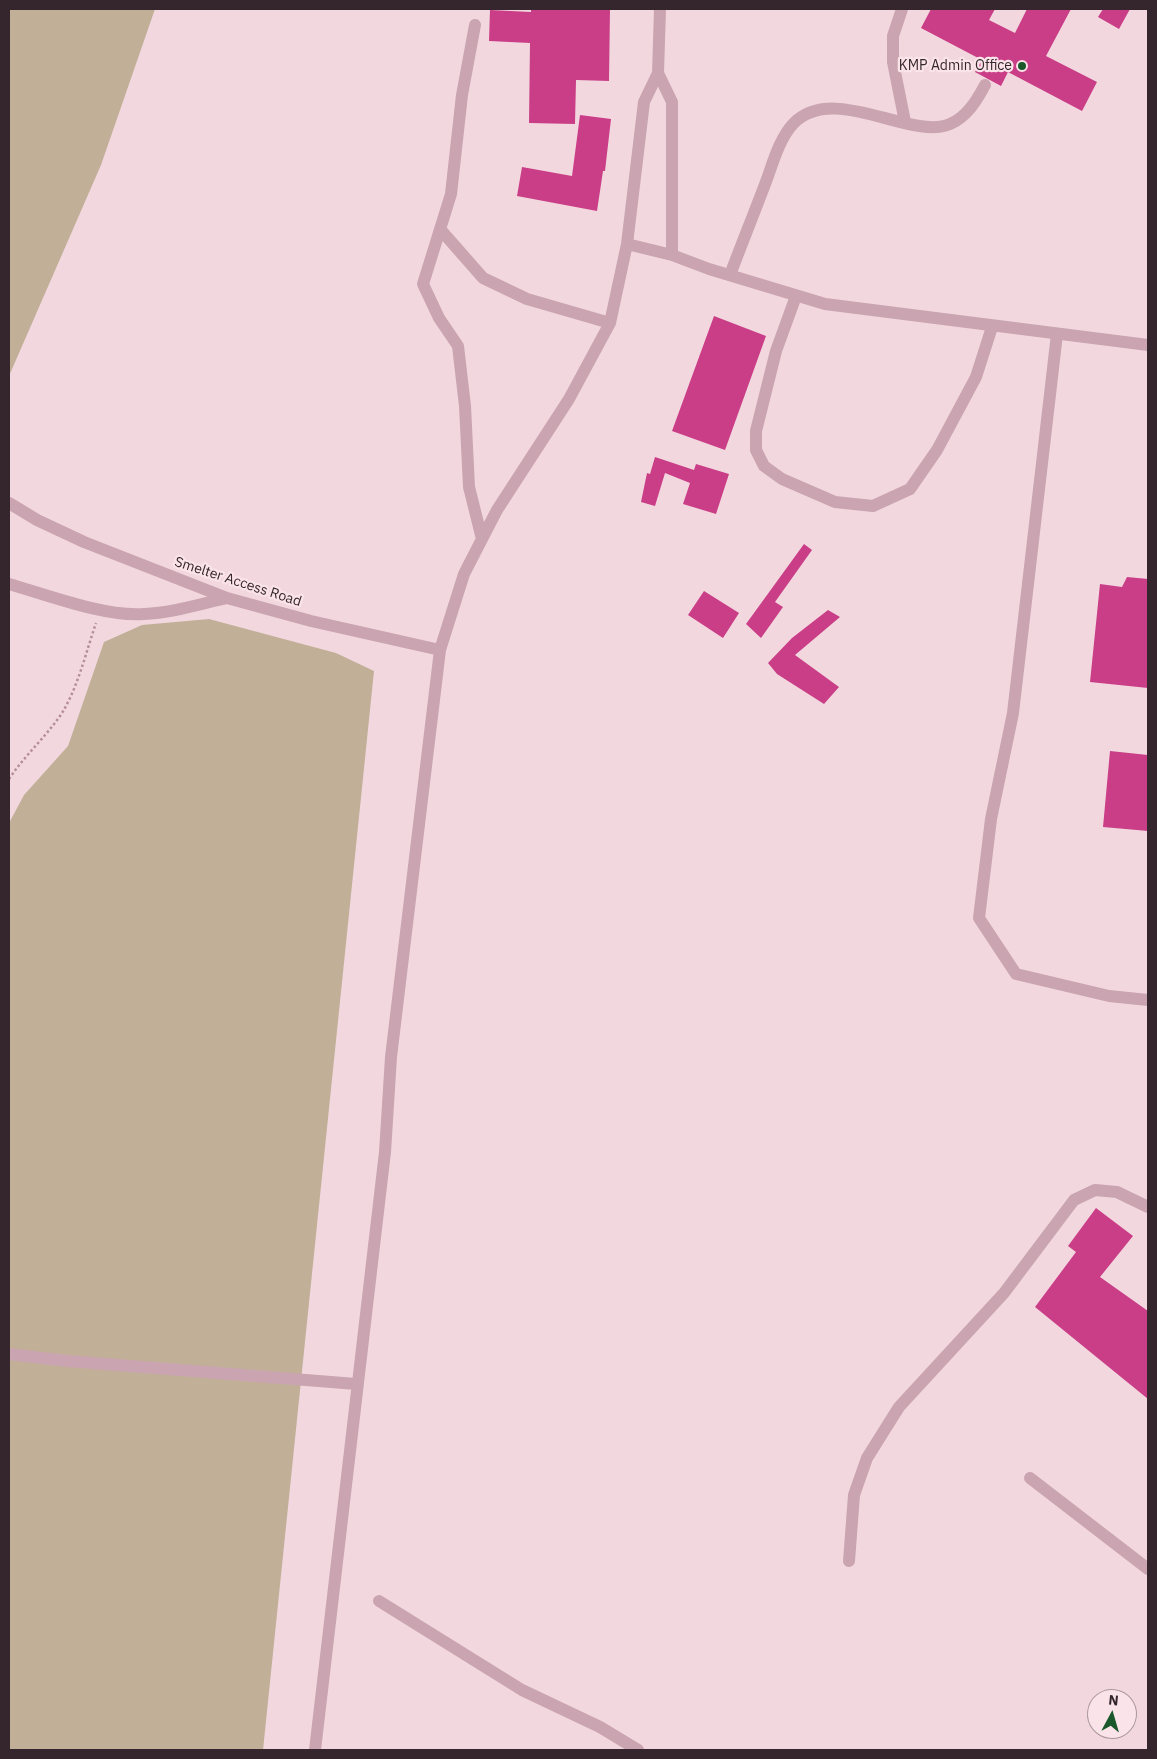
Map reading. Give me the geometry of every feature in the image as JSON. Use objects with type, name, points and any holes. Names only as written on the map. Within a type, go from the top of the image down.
[{"type":"lane","points":[[315,1750],[356,1384],[385,1152],[391,1057],[440,650],[464,574],[497,510],[569,399],[610,323],[627,244],[644,102],[658,74],[660,9]]},
{"type":"lane","points":[[902,9],[892,36],[893,62],[905,122]]},
{"type":"lane","points":[[475,25],[462,95],[451,194],[423,284],[439,318],[458,346],[465,406],[469,487],[482,539]]},
{"type":"lane","points":[[658,74],[672,102],[672,254]]},
{"type":"lane","points":[[730,275],[778,149],[792,125],[808,112],[833,110],[862,112],[930,127],[950,124],[964,115],[985,85]]},
{"type":"lane","points":[[440,229],[483,278],[526,299],[610,323]]},
{"type":"lane","points":[[627,244],[672,254],[730,275],[833,306],[1148,346]]},
{"type":"lane","points":[[796,296],[776,351],[756,430],[756,450],[764,466],[782,479],[835,502],[873,506],[910,489],[937,450],[976,377],[992,327]]},
{"type":"lane","points":[[1057,334],[1013,714],[991,819],[979,918],[1016,974],[1109,996],[1148,1000]]},
{"type":"lane","name":"Smelter Access Road","points":[[9,503],[36,520],[84,542],[227,598],[311,621],[440,650]]},
{"type":"lane","points":[[9,584],[100,610],[142,615],[168,612],[227,598]]},
{"type":"lane","points":[[848,1561],[854,1495],[867,1458],[899,1407],[1004,1293],[1074,1200],[1094,1190],[1117,1192],[1148,1207]]},
{"type":"lane","points":[[9,1354],[67,1361],[356,1384]]},
{"type":"lane","points":[[1030,1478],[1148,1569]]},
{"type":"lane","points":[[379,1601],[522,1690],[600,1727],[638,1750]]},
{"type":"path","points":[[9,778],[19,764],[42,741],[63,711],[100,610]]},
{"type":"shaded area","points":[[9,9],[155,9],[101,165],[9,376]]},
{"type":"shaded area","points":[[209,619],[336,653],[374,671],[263,1750],[9,1750],[9,823],[24,795],[68,746],[104,642],[142,625]]},
{"type":"building","points":[[531,9],[610,9],[609,81],[576,80],[575,124],[529,123],[530,43],[489,41],[490,10],[531,12]]},
{"type":"building","name":"KMP Admin Office","points":[[931,9],[995,9],[989,20],[1015,33],[1027,9],[1071,9],[1046,56],[1097,82],[1082,111],[1008,72],[1001,86],[975,72],[982,60],[921,28]]},
{"type":"building","points":[[1103,9],[1130,9],[1119,29],[1098,17]]},
{"type":"building","points":[[580,115],[611,119],[605,171],[603,171],[597,211],[517,196],[522,167],[572,176]]},
{"type":"building","points":[[714,316],[766,336],[725,450],[672,431]]},
{"type":"building","points":[[655,457],[694,470],[696,464],[729,474],[716,514],[683,504],[690,483],[665,473],[655,506],[641,502],[647,473],[650,474]]},
{"type":"building","points":[[804,544],[812,550],[775,602],[783,607],[761,638],[746,624]]},
{"type":"building","points":[[1127,577],[1148,579],[1148,688],[1090,682],[1100,584],[1122,587]]},
{"type":"building","points":[[704,591],[739,613],[723,638],[688,615]]},
{"type":"building","points":[[828,610],[840,617],[795,655],[839,687],[824,704],[777,674],[768,663],[792,638]]},
{"type":"building","points":[[1110,751],[1148,755],[1148,831],[1103,827]]},
{"type":"building","points":[[1096,1208],[1133,1236],[1100,1277],[1148,1311],[1148,1399],[1035,1307],[1076,1252],[1068,1246]]},
{"type":"place","name":"KMP Admin Office","points":[[1022,66]]}]
